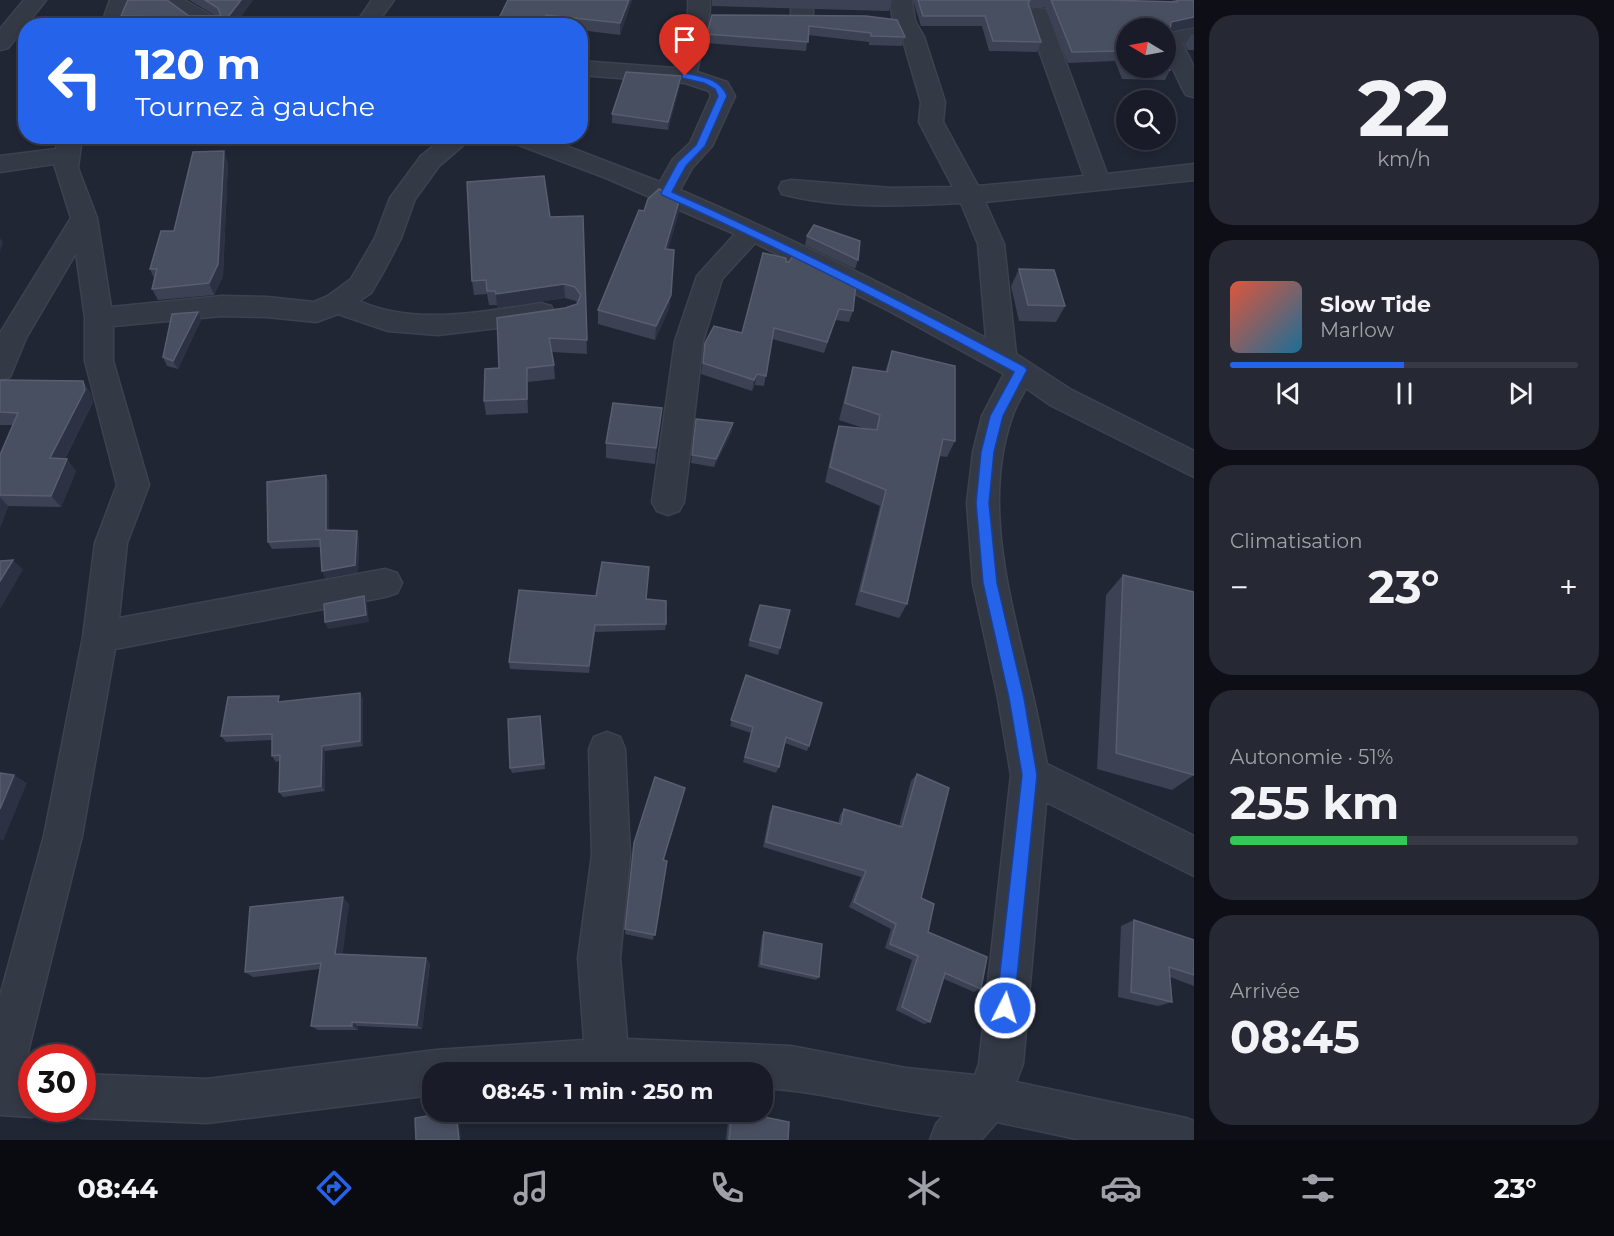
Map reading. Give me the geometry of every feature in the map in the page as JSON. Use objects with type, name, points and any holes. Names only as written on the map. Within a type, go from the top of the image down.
[{"type":"street","points":[[21,18],[36,0]]},
{"type":"street","points":[[115,18],[122,0]]},
{"type":"street","points":[[170,0],[197,18]]},
{"type":"street","points":[[370,18],[383,0]]},
{"type":"street","points":[[685,76],[691,42],[707,10]]},
{"type":"street","points":[[779,16],[809,11]]},
{"type":"street","points":[[896,13],[914,37],[933,102],[931,122],[970,195],[992,244],[1012,365],[988,452],[983,503],[990,583],[1016,698],[1030,775],[1001,1064],[988,1098],[952,1140]]},
{"type":"street","points":[[1037,14],[1098,182]]},
{"type":"street","points":[[0,43],[18,22]]},
{"type":"street","points":[[1194,36],[1180,36],[1170,40],[1194,90]]},
{"type":"street","points":[[588,69],[685,76],[707,81],[719,87],[723,96],[700,146],[682,164],[666,193]]},
{"type":"street","points":[[99,318],[222,306],[267,307],[316,312],[338,303],[361,286],[388,238],[403,198],[430,161],[452,144]]},
{"type":"street","points":[[539,144],[615,171],[752,231],[903,306],[1012,365],[1060,397],[1194,465]]},
{"type":"street","points":[[0,164],[69,146],[66,168],[84,218],[99,318],[99,361],[133,485],[111,543],[100,637],[63,836],[0,1076]]},
{"type":"street","points":[[791,188],[818,192],[970,195],[1194,172]]},
{"type":"street","points":[[0,369],[12,337],[84,218]]},
{"type":"street","points":[[668,502],[689,341],[696,316],[710,276],[752,231]]},
{"type":"street","points":[[338,303],[358,314],[398,324],[439,327],[565,310]]},
{"type":"street","points":[[100,637],[385,583]]},
{"type":"street","points":[[607,749],[611,855],[599,958],[607,1060]]},
{"type":"street","points":[[1030,775],[1194,856]]},
{"type":"street","points":[[580,1062],[607,1060],[791,1068],[906,1090],[988,1098],[1140,1135],[1186,1140]]},
{"type":"street","points":[[96,1097],[207,1101],[313,1090],[422,1075]]},
{"type":"street","points":[[0,1094],[18,1095]]},
{"type":"building","points":[[128,0],[167,0],[189,16],[221,16],[218,8],[205,0],[241,0],[227,18],[121,16]]},
{"type":"building","points":[[508,0],[629,0],[620,23],[546,15],[545,18],[499,18]]},
{"type":"building","points":[[918,0],[1030,0],[1028,3],[1041,42],[993,41],[985,16],[923,16]]},
{"type":"building","points":[[1051,0],[1177,2],[1177,0],[1194,0],[1194,17],[1176,21],[1176,18],[1116,18],[1116,51],[1072,52]]},
{"type":"building","points":[[712,15],[866,16],[897,20],[905,37],[871,36],[871,33],[809,26],[808,42],[707,34]]},
{"type":"building","points":[[626,72],[681,76],[668,122],[612,114]]},
{"type":"building","points":[[224,151],[218,264],[209,283],[152,289],[157,269],[150,269],[161,231],[174,231],[193,152]]},
{"type":"building","points":[[544,176],[550,217],[583,216],[587,340],[549,338],[554,365],[527,368],[527,399],[484,401],[485,369],[499,368],[497,318],[565,308],[577,304],[581,295],[575,287],[564,284],[496,294],[495,291],[487,291],[486,280],[472,281],[467,182]]},
{"type":"building","points":[[659,189],[680,198],[665,249],[674,250],[671,295],[656,326],[598,310],[639,210],[644,211],[648,199]]},
{"type":"building","points":[[814,225],[860,241],[858,260],[807,236]]},
{"type":"building","points":[[763,253],[786,258],[786,262],[789,262],[795,253],[856,284],[853,311],[839,309],[827,342],[774,328],[766,376],[757,374],[754,380],[703,363],[705,343],[714,326],[742,333]]},
{"type":"building","points":[[1019,269],[1054,270],[1065,306],[1028,305]]},
{"type":"building","points":[[198,312],[173,361],[163,357],[172,314]]},
{"type":"building","points":[[892,351],[955,366],[955,441],[943,439],[907,604],[861,591],[886,490],[830,467],[839,426],[877,430],[880,415],[845,403],[853,367],[887,372]]},
{"type":"building","points":[[0,380],[83,381],[85,390],[50,458],[67,459],[51,496],[0,495],[0,455],[18,413],[0,412]]},
{"type":"building","points":[[613,403],[662,408],[656,448],[606,443]]},
{"type":"building","points":[[696,419],[733,423],[716,459],[692,455]]},
{"type":"building","points":[[326,475],[326,530],[357,531],[355,565],[322,571],[320,539],[268,542],[267,482]]},
{"type":"building","points":[[13,560],[0,581],[0,561]]},
{"type":"building","points":[[602,562],[649,567],[646,599],[666,601],[666,624],[595,625],[589,666],[509,662],[519,590],[596,596]]},
{"type":"building","points":[[1123,575],[1194,592],[1194,775],[1116,753]]},
{"type":"building","points":[[364,596],[366,615],[325,622],[324,604]]},
{"type":"building","points":[[760,605],[790,610],[780,648],[750,640]]},
{"type":"building","points":[[746,675],[822,703],[809,746],[786,737],[779,767],[745,757],[753,727],[731,720]]},
{"type":"building","points":[[360,693],[360,741],[322,746],[321,786],[279,792],[280,755],[272,756],[272,734],[221,736],[228,697],[279,696],[278,702]]},
{"type":"building","points":[[540,716],[544,764],[510,768],[508,719]]},
{"type":"building","points":[[0,773],[14,775],[0,809]]},
{"type":"building","points":[[917,774],[949,788],[921,898],[934,904],[928,932],[987,957],[981,989],[945,973],[930,1022],[902,1007],[918,956],[890,944],[896,924],[854,902],[866,871],[766,842],[773,806],[841,824],[844,809],[902,827]]},
{"type":"building","points":[[655,777],[685,788],[663,860],[667,861],[655,935],[625,929],[634,843]]},
{"type":"building","points":[[343,897],[335,954],[426,958],[417,1025],[352,1022],[352,1026],[311,1026],[321,963],[245,972],[250,907]]},
{"type":"building","points":[[1134,920],[1194,940],[1194,975],[1169,967],[1172,1002],[1131,992]]},
{"type":"building","points":[[764,932],[822,944],[819,977],[761,964]]},
{"type":"building","points":[[422,1117],[422,1122],[457,1122],[459,1140],[416,1140],[415,1118]]},
{"type":"building","points":[[773,1119],[789,1122],[788,1140],[729,1140],[731,1122],[773,1122]]},
{"type":"route","points":[[685,76],[707,81],[719,87],[723,96],[700,146],[682,164],[666,193],[752,231],[808,261],[903,306],[1021,370],[997,416],[988,452],[983,503],[990,583],[1016,698],[1030,775],[1005,1008]]}]
